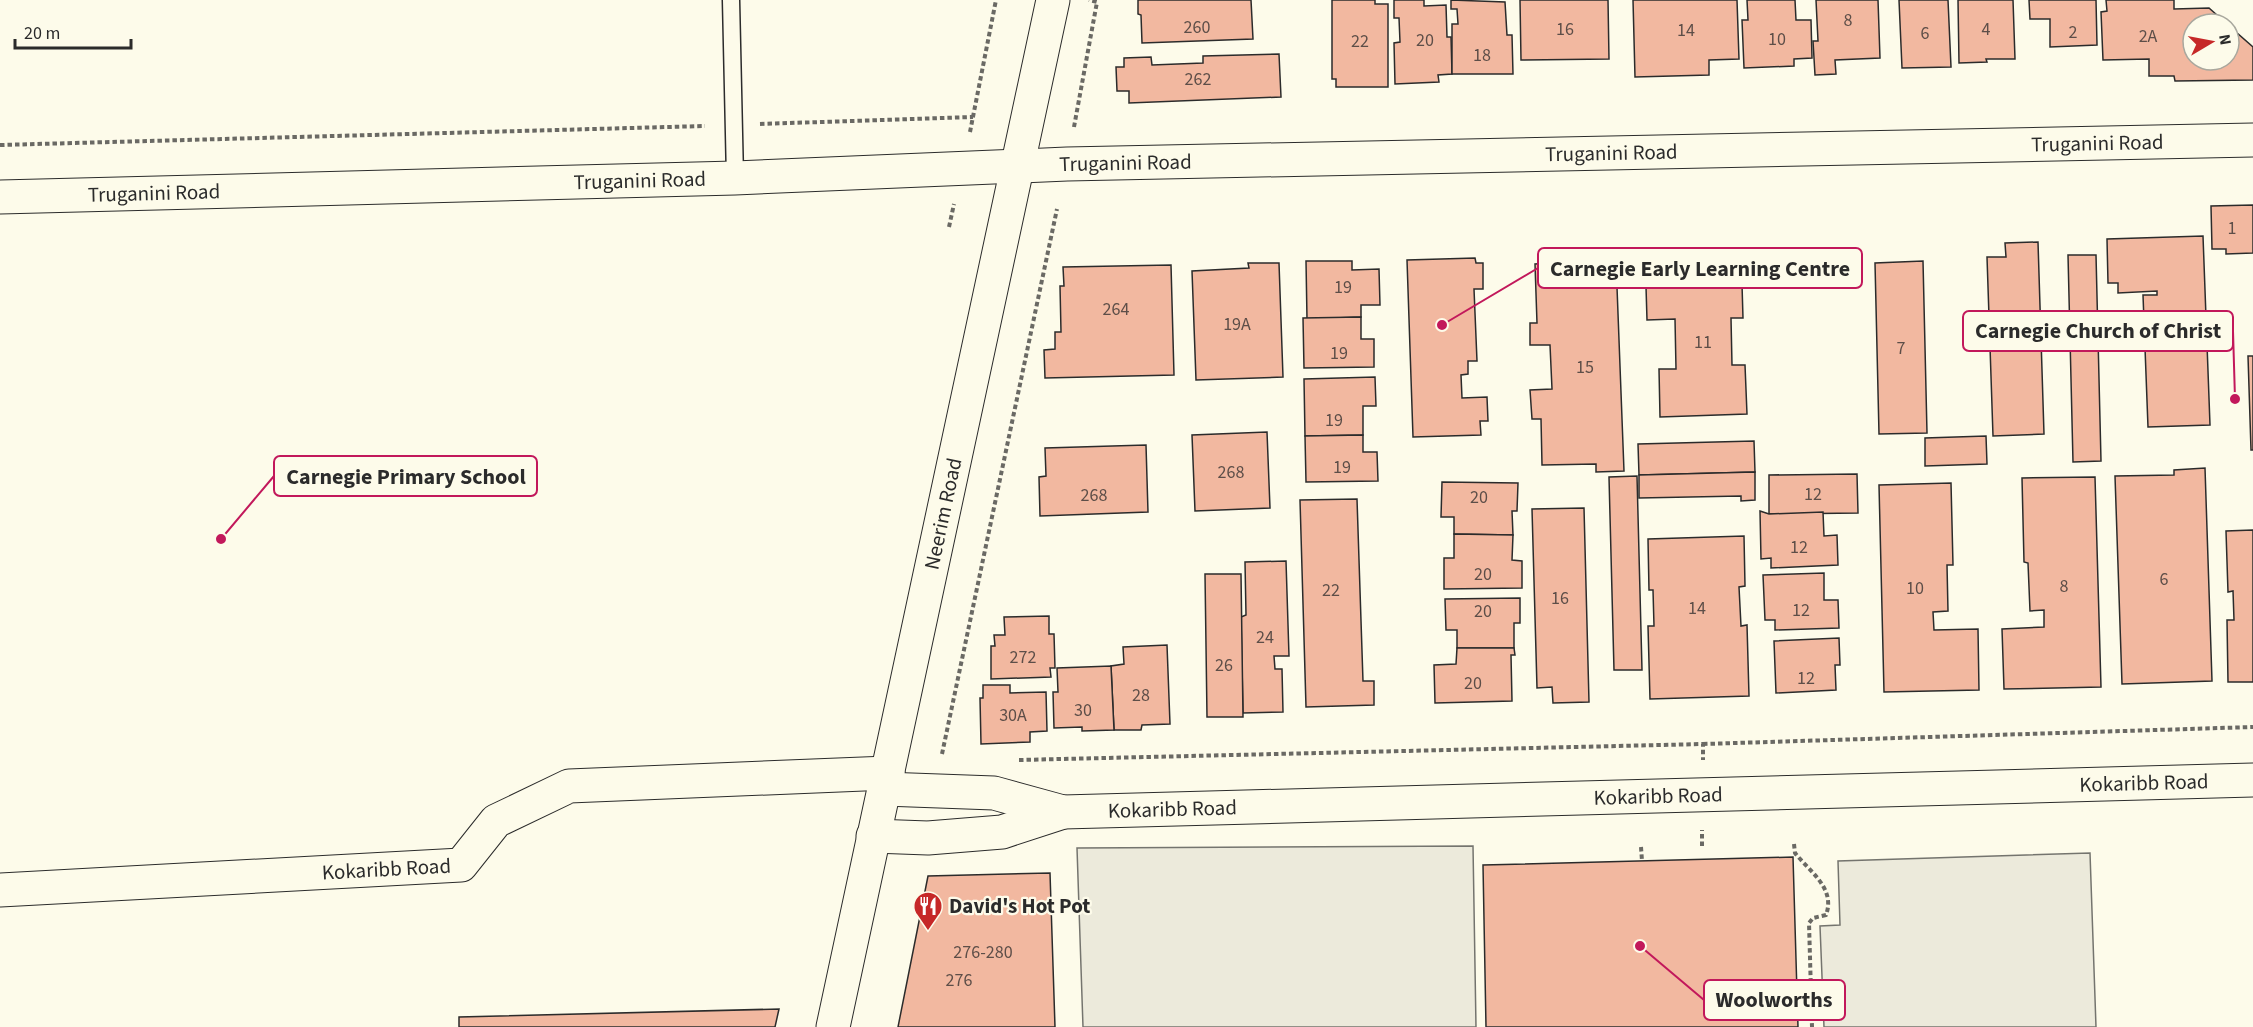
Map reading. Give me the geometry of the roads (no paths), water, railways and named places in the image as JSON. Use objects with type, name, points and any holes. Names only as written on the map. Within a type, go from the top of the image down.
[{"type":"street","name":"Neerim Road","points":[[833,1027],[1053,0]]},
{"type":"street","name":"Truganini Road","points":[[0,197],[735,178],[1018,165],[2253,140]]},
{"type":"street","name":"Kokaribb Road","points":[[873,836],[928,838],[1002,832],[1064,812],[2253,780]]},
{"type":"street","name":"Kokaribb Road","points":[[0,890],[461,865],[496,821],[568,786],[886,781],[936,790],[994,793],[1064,812]]},
{"type":"lane","points":[[731,0],[735,178]]},
{"type":"place","name":"Carnegie Early Learning Centre","points":[[1442,325]]},
{"type":"place","name":"Carnegie Church of Christ","points":[[2235,399]]},
{"type":"place","name":"Carnegie Primary School","points":[[221,539]]},
{"type":"place","name":"David's Hot Pot","points":[[928,932]]},
{"type":"place","name":"Woolworths","points":[[1640,946]]}]
